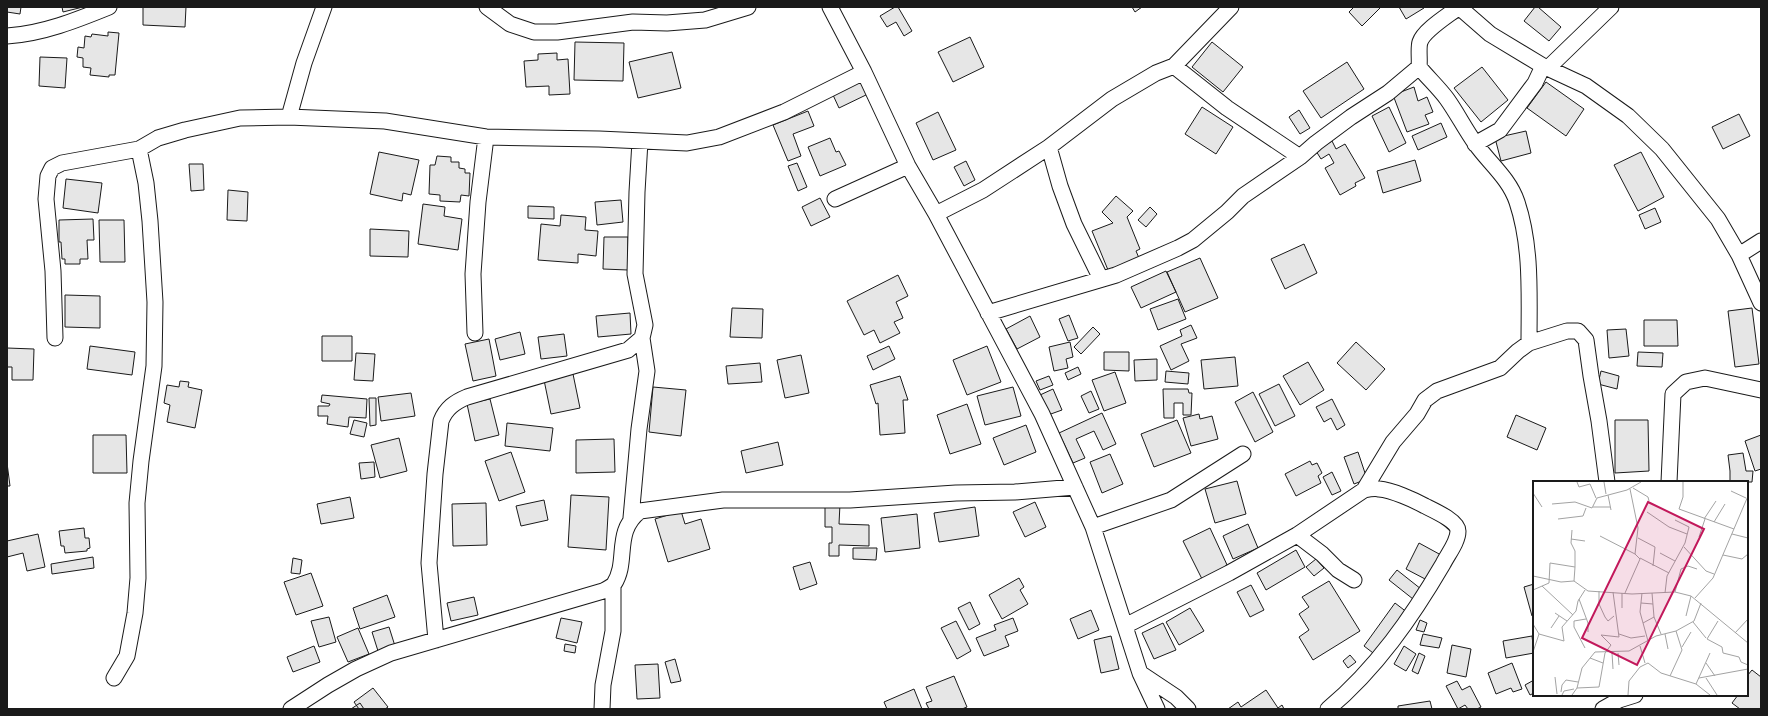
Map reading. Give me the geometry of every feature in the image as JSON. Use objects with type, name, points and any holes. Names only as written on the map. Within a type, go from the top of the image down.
[{"type":"street","points":[[7,36],[41,30],[70,22],[109,7]]},
{"type":"street","points":[[289,117],[304,63],[324,7]]},
{"type":"street","points":[[487,7],[510,24],[534,32],[557,32],[633,22],[667,23],[705,20],[748,7]]},
{"type":"street","points":[[830,7],[864,72],[908,166],[936,214],[1042,414],[1093,528],[1140,673],[1157,709]]},
{"type":"street","points":[[936,214],[983,190],[1049,147],[1112,99],[1156,73],[1174,66],[1231,7]]},
{"type":"street","points":[[988,313],[1128,270],[1193,240],[1227,212],[1243,196],[1300,157],[1316,143],[1388,93],[1419,67],[1419,44],[1423,36],[1459,7],[1490,34],[1545,67],[1586,86],[1628,116],[1662,149],[1718,219],[1739,255],[1761,303]]},
{"type":"street","points":[[1476,144],[1500,130],[1545,67],[1611,7]]},
{"type":"street","points":[[1174,66],[1227,108],[1300,157]]},
{"type":"street","points":[[1419,67],[1447,99],[1476,144],[1504,178],[1516,200],[1522,222],[1529,275],[1530,343]]},
{"type":"street","points":[[55,338],[53,271],[46,199],[48,176],[52,168],[62,163],[139,149],[158,138],[201,126],[240,118],[289,117],[385,121],[486,137],[687,143],[719,137],[784,112],[864,72]]},
{"type":"street","points":[[475,333],[473,274],[478,202],[486,137]]},
{"type":"street","points":[[602,709],[603,685],[612,631],[613,585],[619,573],[623,539],[632,518],[639,429],[647,371],[642,338],[645,325],[635,274],[640,141]]},
{"type":"street","points":[[1049,147],[1060,186],[1074,224],[1101,279]]},
{"type":"street","points":[[114,678],[127,656],[135,613],[138,578],[138,503],[140,468],[154,366],[155,302],[150,221],[146,183],[139,149]]},
{"type":"street","points":[[835,199],[908,166]]},
{"type":"street","points":[[1739,255],[1761,242]]},
{"type":"street","points":[[1125,626],[1230,573],[1297,535],[1364,490],[1393,442],[1417,414],[1425,400],[1437,391],[1500,368],[1518,351],[1530,343],[1567,331],[1578,331],[1586,340],[1599,421],[1606,481]]},
{"type":"street","points":[[436,640],[429,563],[435,474],[441,421],[444,414],[449,408],[467,397],[628,350],[642,338]]},
{"type":"street","points":[[1669,481],[1673,394],[1686,382],[1705,378],[1761,390]]},
{"type":"street","points":[[1093,528],[1171,500],[1243,454]]},
{"type":"street","points":[[632,518],[640,511],[723,500],[850,500],[956,493],[1015,492],[1075,487]]},
{"type":"street","points":[[1328,709],[1342,697],[1387,648],[1431,584],[1454,543],[1458,531],[1456,524],[1438,512],[1413,500],[1380,488],[1364,490]]},
{"type":"street","points":[[1297,535],[1322,554],[1338,570],[1354,580]]},
{"type":"street","points":[[291,709],[356,669],[391,653],[604,591],[613,585]]},
{"type":"street","points":[[1140,673],[1176,697],[1188,709]]},
{"type":"street","points":[[1602,709],[1619,700],[1632,696]]},
{"type":"building","points":[[7,7],[21,7],[20,14],[7,12]]},
{"type":"building","points":[[62,7],[83,7],[63,12]]},
{"type":"building","points":[[143,7],[186,7],[185,27],[143,25]]},
{"type":"building","points":[[895,7],[898,7],[912,31],[904,36],[896,22],[887,27],[880,16]]},
{"type":"building","points":[[1132,7],[1142,7],[1135,12]]},
{"type":"building","points":[[1352,7],[1381,7],[1362,26],[1349,12],[1353,8]]},
{"type":"building","points":[[1399,7],[1424,7],[1424,8],[1406,19]]},
{"type":"building","points":[[1535,7],[1538,7],[1561,27],[1549,41],[1524,21]]},
{"type":"building","points":[[108,32],[119,33],[115,75],[109,75],[109,77],[90,75],[91,68],[83,67],[83,58],[77,57],[78,47],[84,48],[85,36],[91,37],[92,34],[108,36]]},
{"type":"building","points":[[970,37],[984,67],[953,82],[938,52]]},
{"type":"building","points":[[575,42],[624,43],[623,81],[574,80]]},
{"type":"building","points":[[1212,42],[1243,67],[1223,92],[1192,67]]},
{"type":"building","points":[[672,52],[681,88],[638,98],[629,62]]},
{"type":"building","points":[[557,53],[557,60],[568,59],[570,94],[549,95],[549,86],[526,87],[524,61],[538,60],[538,54]]},
{"type":"building","points":[[40,57],[67,58],[65,88],[39,86]]},
{"type":"building","points":[[1347,62],[1364,89],[1321,118],[1303,91]]},
{"type":"building","points":[[1482,67],[1508,100],[1481,122],[1454,88]]},
{"type":"building","points":[[862,81],[868,94],[839,108],[833,95]]},
{"type":"building","points":[[1546,82],[1584,109],[1566,136],[1527,108]]},
{"type":"building","points":[[1414,87],[1418,101],[1427,97],[1433,112],[1425,115],[1429,124],[1407,132],[1393,95]]},
{"type":"building","points":[[1202,107],[1233,127],[1216,154],[1185,134]]},
{"type":"building","points":[[1389,107],[1406,143],[1389,152],[1372,116]]},
{"type":"building","points":[[1299,110],[1310,128],[1300,134],[1289,117]]},
{"type":"building","points":[[808,111],[814,126],[793,134],[801,156],[788,161],[773,125]]},
{"type":"building","points":[[938,112],[956,150],[933,160],[916,123]]},
{"type":"building","points":[[1739,114],[1750,136],[1723,149],[1712,127]]},
{"type":"building","points":[[1441,123],[1447,137],[1418,150],[1412,136]]},
{"type":"building","points":[[1526,131],[1531,153],[1501,161],[1495,138]]},
{"type":"building","points":[[830,138],[836,152],[839,151],[846,165],[820,176],[808,147]]},
{"type":"building","points":[[1332,141],[1336,149],[1345,144],[1365,178],[1355,183],[1356,186],[1340,195],[1325,168],[1334,163],[1329,154],[1321,159],[1316,151]]},
{"type":"building","points":[[379,152],[419,160],[411,195],[403,193],[402,201],[370,194]]},
{"type":"building","points":[[1641,152],[1664,197],[1638,211],[1614,165]]},
{"type":"building","points":[[437,156],[451,157],[451,162],[459,162],[459,168],[465,169],[465,173],[470,173],[469,196],[461,195],[460,202],[440,201],[440,195],[429,194],[430,165],[435,165]]},
{"type":"building","points":[[1415,160],[1421,181],[1383,193],[1377,171]]},
{"type":"building","points":[[966,161],[975,180],[964,186],[954,167]]},
{"type":"building","points":[[797,163],[807,187],[798,191],[788,166]]},
{"type":"building","points":[[189,164],[203,164],[204,190],[191,191]]},
{"type":"building","points":[[66,179],[102,183],[98,213],[63,208]]},
{"type":"building","points":[[228,190],[248,192],[247,221],[227,220]]},
{"type":"building","points":[[1116,196],[1133,211],[1127,217],[1140,249],[1136,251],[1139,258],[1108,270],[1092,231],[1113,223],[1102,212]]},
{"type":"building","points":[[820,198],[830,217],[811,226],[802,207]]},
{"type":"building","points":[[621,200],[623,222],[597,225],[595,202]]},
{"type":"building","points":[[423,204],[445,207],[444,216],[462,219],[458,250],[418,244]]},
{"type":"building","points":[[528,206],[554,207],[554,219],[528,218]]},
{"type":"building","points":[[1150,207],[1157,214],[1146,227],[1138,220]]},
{"type":"building","points":[[1655,208],[1661,222],[1645,229],[1639,215]]},
{"type":"building","points":[[561,215],[586,217],[585,230],[598,231],[596,256],[578,254],[578,263],[538,260],[541,224],[560,226]]},
{"type":"building","points":[[93,219],[94,240],[87,240],[88,259],[80,259],[80,264],[65,264],[65,259],[62,259],[61,242],[59,242],[59,220]]},
{"type":"building","points":[[99,220],[124,220],[125,262],[100,262]]},
{"type":"building","points":[[370,229],[409,231],[408,257],[370,256]]},
{"type":"building","points":[[604,237],[628,237],[628,270],[603,269]]},
{"type":"building","points":[[1304,244],[1317,273],[1285,289],[1271,259]]},
{"type":"building","points":[[1200,258],[1218,298],[1185,312],[1167,272]]},
{"type":"building","points":[[1166,271],[1176,292],[1141,308],[1131,287]]},
{"type":"building","points":[[898,275],[908,296],[896,302],[903,318],[894,322],[900,333],[880,343],[874,330],[864,335],[847,301]]},
{"type":"building","points":[[65,295],[100,296],[100,328],[65,327]]},
{"type":"building","points":[[1178,299],[1186,319],[1158,330],[1150,309]]},
{"type":"building","points":[[732,308],[763,309],[762,338],[730,337]]},
{"type":"building","points":[[1752,308],[1759,364],[1735,367],[1728,311]]},
{"type":"building","points":[[630,313],[631,334],[598,337],[596,316]]},
{"type":"building","points":[[1069,315],[1078,338],[1068,341],[1059,319]]},
{"type":"building","points":[[1030,316],[1040,337],[1017,349],[1006,329]]},
{"type":"building","points":[[1644,320],[1677,320],[1678,346],[1644,346]]},
{"type":"building","points":[[1191,325],[1197,338],[1181,344],[1189,361],[1171,370],[1160,346],[1182,336],[1180,330]]},
{"type":"building","points":[[1093,327],[1100,334],[1081,354],[1074,347]]},
{"type":"building","points":[[1626,329],[1629,356],[1609,358],[1607,330]]},
{"type":"building","points":[[520,332],[525,354],[500,360],[495,339]]},
{"type":"building","points":[[564,334],[567,356],[541,359],[538,337]]},
{"type":"building","points":[[322,336],[352,336],[352,361],[322,361]]},
{"type":"building","points":[[489,339],[496,376],[473,381],[465,344]]},
{"type":"building","points":[[1070,342],[1073,357],[1066,359],[1068,368],[1054,371],[1049,347]]},
{"type":"building","points":[[1356,342],[1385,369],[1366,390],[1337,363]]},
{"type":"building","points":[[90,346],[135,352],[132,375],[87,369]]},
{"type":"building","points":[[889,346],[895,359],[873,370],[867,356]]},
{"type":"building","points":[[987,346],[1001,382],[967,395],[953,360]]},
{"type":"building","points":[[7,348],[34,349],[33,380],[12,380],[12,367],[7,367]]},
{"type":"building","points":[[1104,352],[1129,352],[1129,371],[1104,370]]},
{"type":"building","points":[[1638,352],[1663,353],[1662,367],[1637,366]]},
{"type":"building","points":[[356,353],[375,354],[373,381],[354,380]]},
{"type":"building","points":[[801,355],[809,393],[785,398],[777,360]]},
{"type":"building","points":[[1235,357],[1238,386],[1204,389],[1201,360]]},
{"type":"building","points":[[1157,359],[1157,380],[1135,381],[1134,360]]},
{"type":"building","points":[[1308,362],[1324,390],[1300,405],[1283,376]]},
{"type":"building","points":[[760,363],[762,382],[728,384],[726,366]]},
{"type":"building","points":[[1078,367],[1081,374],[1068,380],[1065,373]]},
{"type":"building","points":[[1166,371],[1189,373],[1188,384],[1165,382]]},
{"type":"building","points":[[1601,371],[1619,376],[1617,389],[1598,384]]},
{"type":"building","points":[[1115,372],[1126,403],[1104,411],[1092,380]]},
{"type":"building","points":[[573,374],[580,408],[551,414],[544,380]]},
{"type":"building","points":[[900,376],[908,400],[903,400],[905,433],[880,435],[878,403],[876,404],[870,385]]},
{"type":"building","points":[[1049,376],[1053,385],[1040,390],[1036,381]]},
{"type":"building","points":[[180,381],[189,382],[188,387],[202,390],[195,428],[167,422],[170,405],[164,403],[167,385],[179,387]]},
{"type":"building","points":[[1279,384],[1295,416],[1275,426],[1259,394]]},
{"type":"building","points":[[653,387],[686,390],[681,436],[649,432]]},
{"type":"building","points":[[1013,387],[1021,416],[985,425],[977,396]]},
{"type":"building","points":[[1053,389],[1062,410],[1048,415],[1040,395]]},
{"type":"building","points":[[1163,389],[1188,389],[1189,393],[1192,393],[1191,415],[1183,415],[1183,403],[1174,403],[1174,418],[1164,418]]},
{"type":"building","points":[[1091,391],[1099,409],[1089,413],[1081,396]]},
{"type":"building","points":[[1253,392],[1273,432],[1255,442],[1235,402]]},
{"type":"building","points":[[411,393],[415,416],[381,421],[378,397]]},
{"type":"building","points":[[322,395],[367,399],[366,418],[349,417],[348,427],[327,424],[328,416],[318,416],[318,406],[329,406],[330,404],[321,402]]},
{"type":"building","points":[[369,398],[376,398],[376,425],[370,426]]},
{"type":"building","points":[[490,399],[499,435],[475,441],[467,404]]},
{"type":"building","points":[[1332,399],[1345,425],[1337,430],[1331,418],[1324,422],[1316,407]]},
{"type":"building","points":[[967,404],[981,444],[950,454],[937,415]]},
{"type":"building","points":[[1102,413],[1116,444],[1103,450],[1094,431],[1076,439],[1085,458],[1073,463],[1059,433]]},
{"type":"building","points":[[1199,414],[1200,419],[1212,416],[1218,439],[1191,446],[1183,418]]},
{"type":"building","points":[[1516,415],[1546,428],[1537,450],[1507,437]]},
{"type":"building","points":[[354,420],[367,423],[364,437],[350,434]]},
{"type":"building","points":[[1177,420],[1191,453],[1154,467],[1141,434]]},
{"type":"building","points":[[1615,420],[1648,420],[1649,471],[1615,473]]},
{"type":"building","points":[[507,423],[553,428],[550,451],[505,446]]},
{"type":"building","points":[[1026,425],[1036,452],[1004,465],[993,438]]},
{"type":"building","points":[[93,435],[126,435],[127,473],[93,473]]},
{"type":"building","points":[[1761,435],[1761,469],[1755,471],[1745,441]]},
{"type":"building","points":[[399,438],[407,471],[380,478],[371,445]]},
{"type":"building","points":[[614,439],[615,472],[576,473],[576,440]]},
{"type":"building","points":[[778,442],[783,465],[746,473],[741,451]]},
{"type":"building","points":[[511,452],[525,492],[499,501],[485,461]]},
{"type":"building","points":[[1358,452],[1367,479],[1354,484],[1344,457]]},
{"type":"building","points":[[1743,453],[1746,471],[1753,471],[1752,482],[1730,481],[1728,455]]},
{"type":"building","points":[[1110,454],[1123,484],[1102,493],[1090,462]]},
{"type":"building","points":[[1310,461],[1312,465],[1317,463],[1322,473],[1318,476],[1321,483],[1296,496],[1285,474]]},
{"type":"building","points":[[374,462],[375,477],[361,479],[359,463]]},
{"type":"building","points":[[7,463],[10,486],[7,486]]},
{"type":"building","points":[[1332,472],[1341,491],[1332,495],[1323,477]]},
{"type":"building","points":[[1237,481],[1246,514],[1215,523],[1205,489]]},
{"type":"building","points":[[571,495],[609,497],[606,550],[568,547]]},
{"type":"building","points":[[350,497],[354,518],[321,524],[317,504]]},
{"type":"building","points":[[544,500],[548,520],[521,526],[516,506]]},
{"type":"building","points":[[1035,502],[1046,527],[1025,537],[1013,512]]},
{"type":"building","points":[[486,503],[487,545],[453,546],[452,504]]},
{"type":"building","points":[[825,504],[840,504],[839,524],[869,525],[869,546],[839,545],[839,556],[829,556],[829,543],[832,543],[832,527],[825,527]]},
{"type":"building","points":[[975,507],[979,536],[939,542],[934,513]]},
{"type":"building","points":[[681,511],[685,524],[701,519],[710,549],[668,562],[655,519]]},
{"type":"building","points":[[917,514],[920,548],[885,552],[881,518]]},
{"type":"building","points":[[1248,524],[1258,548],[1233,559],[1223,536]]},
{"type":"building","points":[[84,528],[85,538],[89,538],[90,548],[87,549],[87,551],[65,553],[64,546],[61,546],[59,531]]},
{"type":"building","points":[[1210,528],[1228,567],[1202,579],[1183,541]]},
{"type":"building","points":[[38,534],[45,567],[27,571],[23,553],[7,557],[7,541]]},
{"type":"building","points":[[1419,543],[1441,555],[1427,580],[1406,569]]},
{"type":"building","points":[[853,548],[877,548],[876,560],[853,559]]},
{"type":"building","points":[[1296,550],[1305,567],[1266,590],[1257,573]]},
{"type":"building","points":[[93,557],[94,568],[52,574],[51,564]]},
{"type":"building","points":[[293,558],[302,560],[300,574],[291,573]]},
{"type":"building","points":[[1316,559],[1324,568],[1314,576],[1306,567]]},
{"type":"building","points":[[810,562],[817,584],[800,590],[793,567]]},
{"type":"building","points":[[1397,570],[1421,589],[1413,599],[1389,580]]},
{"type":"building","points":[[311,573],[323,606],[296,615],[284,582]]},
{"type":"building","points":[[1019,578],[1024,587],[1020,590],[1028,604],[1002,619],[989,595]]},
{"type":"building","points":[[1329,581],[1360,631],[1313,660],[1299,637],[1309,630],[1299,614],[1309,607],[1302,597]]},
{"type":"building","points":[[1533,584],[1532,616],[1524,587]]},
{"type":"building","points":[[1251,585],[1264,610],[1250,617],[1237,592]]},
{"type":"building","points":[[387,595],[395,617],[360,629],[353,608]]},
{"type":"building","points":[[474,597],[478,615],[451,621],[447,603]]},
{"type":"building","points":[[970,602],[980,624],[969,630],[958,608]]},
{"type":"building","points":[[1395,603],[1408,613],[1377,656],[1364,646]]},
{"type":"building","points":[[1190,608],[1204,631],[1179,645],[1166,622]]},
{"type":"building","points":[[1091,610],[1099,630],[1078,639],[1070,619]]},
{"type":"building","points":[[329,617],[336,642],[319,647],[311,621]]},
{"type":"building","points":[[561,618],[582,622],[577,643],[556,638]]},
{"type":"building","points":[[1013,618],[1018,631],[1005,636],[1009,646],[984,656],[976,638],[996,630],[994,625]]},
{"type":"building","points":[[1420,620],[1427,623],[1424,632],[1416,630]]},
{"type":"building","points":[[956,621],[971,651],[957,659],[941,628]]},
{"type":"building","points":[[1163,623],[1176,650],[1154,659],[1142,633]]},
{"type":"building","points":[[389,627],[395,646],[378,651],[372,632]]},
{"type":"building","points":[[358,628],[369,654],[348,662],[337,637]]},
{"type":"building","points":[[1423,634],[1442,638],[1439,648],[1420,645]]},
{"type":"building","points":[[1111,636],[1119,669],[1101,673],[1094,640]]},
{"type":"building","points":[[1532,636],[1533,653],[1506,658],[1503,641]]},
{"type":"building","points":[[565,644],[576,646],[575,653],[564,651]]},
{"type":"building","points":[[1452,645],[1471,649],[1466,677],[1447,673]]},
{"type":"building","points":[[314,646],[320,662],[293,672],[287,657]]},
{"type":"building","points":[[1404,646],[1416,654],[1406,671],[1394,664]]},
{"type":"building","points":[[1419,653],[1425,656],[1418,674],[1412,671]]},
{"type":"building","points":[[1350,655],[1356,662],[1348,668],[1343,661]]},
{"type":"building","points":[[675,659],[681,681],[671,683],[665,662]]},
{"type":"building","points":[[1512,663],[1522,689],[1513,692],[1511,688],[1496,694],[1488,673]]},
{"type":"building","points":[[658,664],[660,698],[637,699],[635,665]]},
{"type":"building","points":[[1752,670],[1761,677],[1761,709],[1740,709],[1732,703],[1737,696],[1748,696],[1748,675]]},
{"type":"building","points":[[954,676],[967,707],[962,709],[929,709],[926,703],[932,701],[926,687]]},
{"type":"building","points":[[1457,681],[1462,690],[1470,686],[1481,707],[1477,709],[1468,709],[1465,705],[1458,709],[1446,686]]},
{"type":"building","points":[[1533,681],[1533,694],[1530,695],[1525,685]]},
{"type":"building","points":[[373,688],[388,707],[385,709],[359,709],[354,702]]},
{"type":"building","points":[[914,689],[922,709],[887,709],[884,702]]},
{"type":"building","points":[[1266,690],[1278,708],[1282,705],[1284,709],[1228,709],[1238,702],[1241,707]]},
{"type":"building","points":[[1430,701],[1432,709],[1398,709],[1398,706]]},
{"type":"building","points":[[360,703],[364,709],[351,709]]}]
